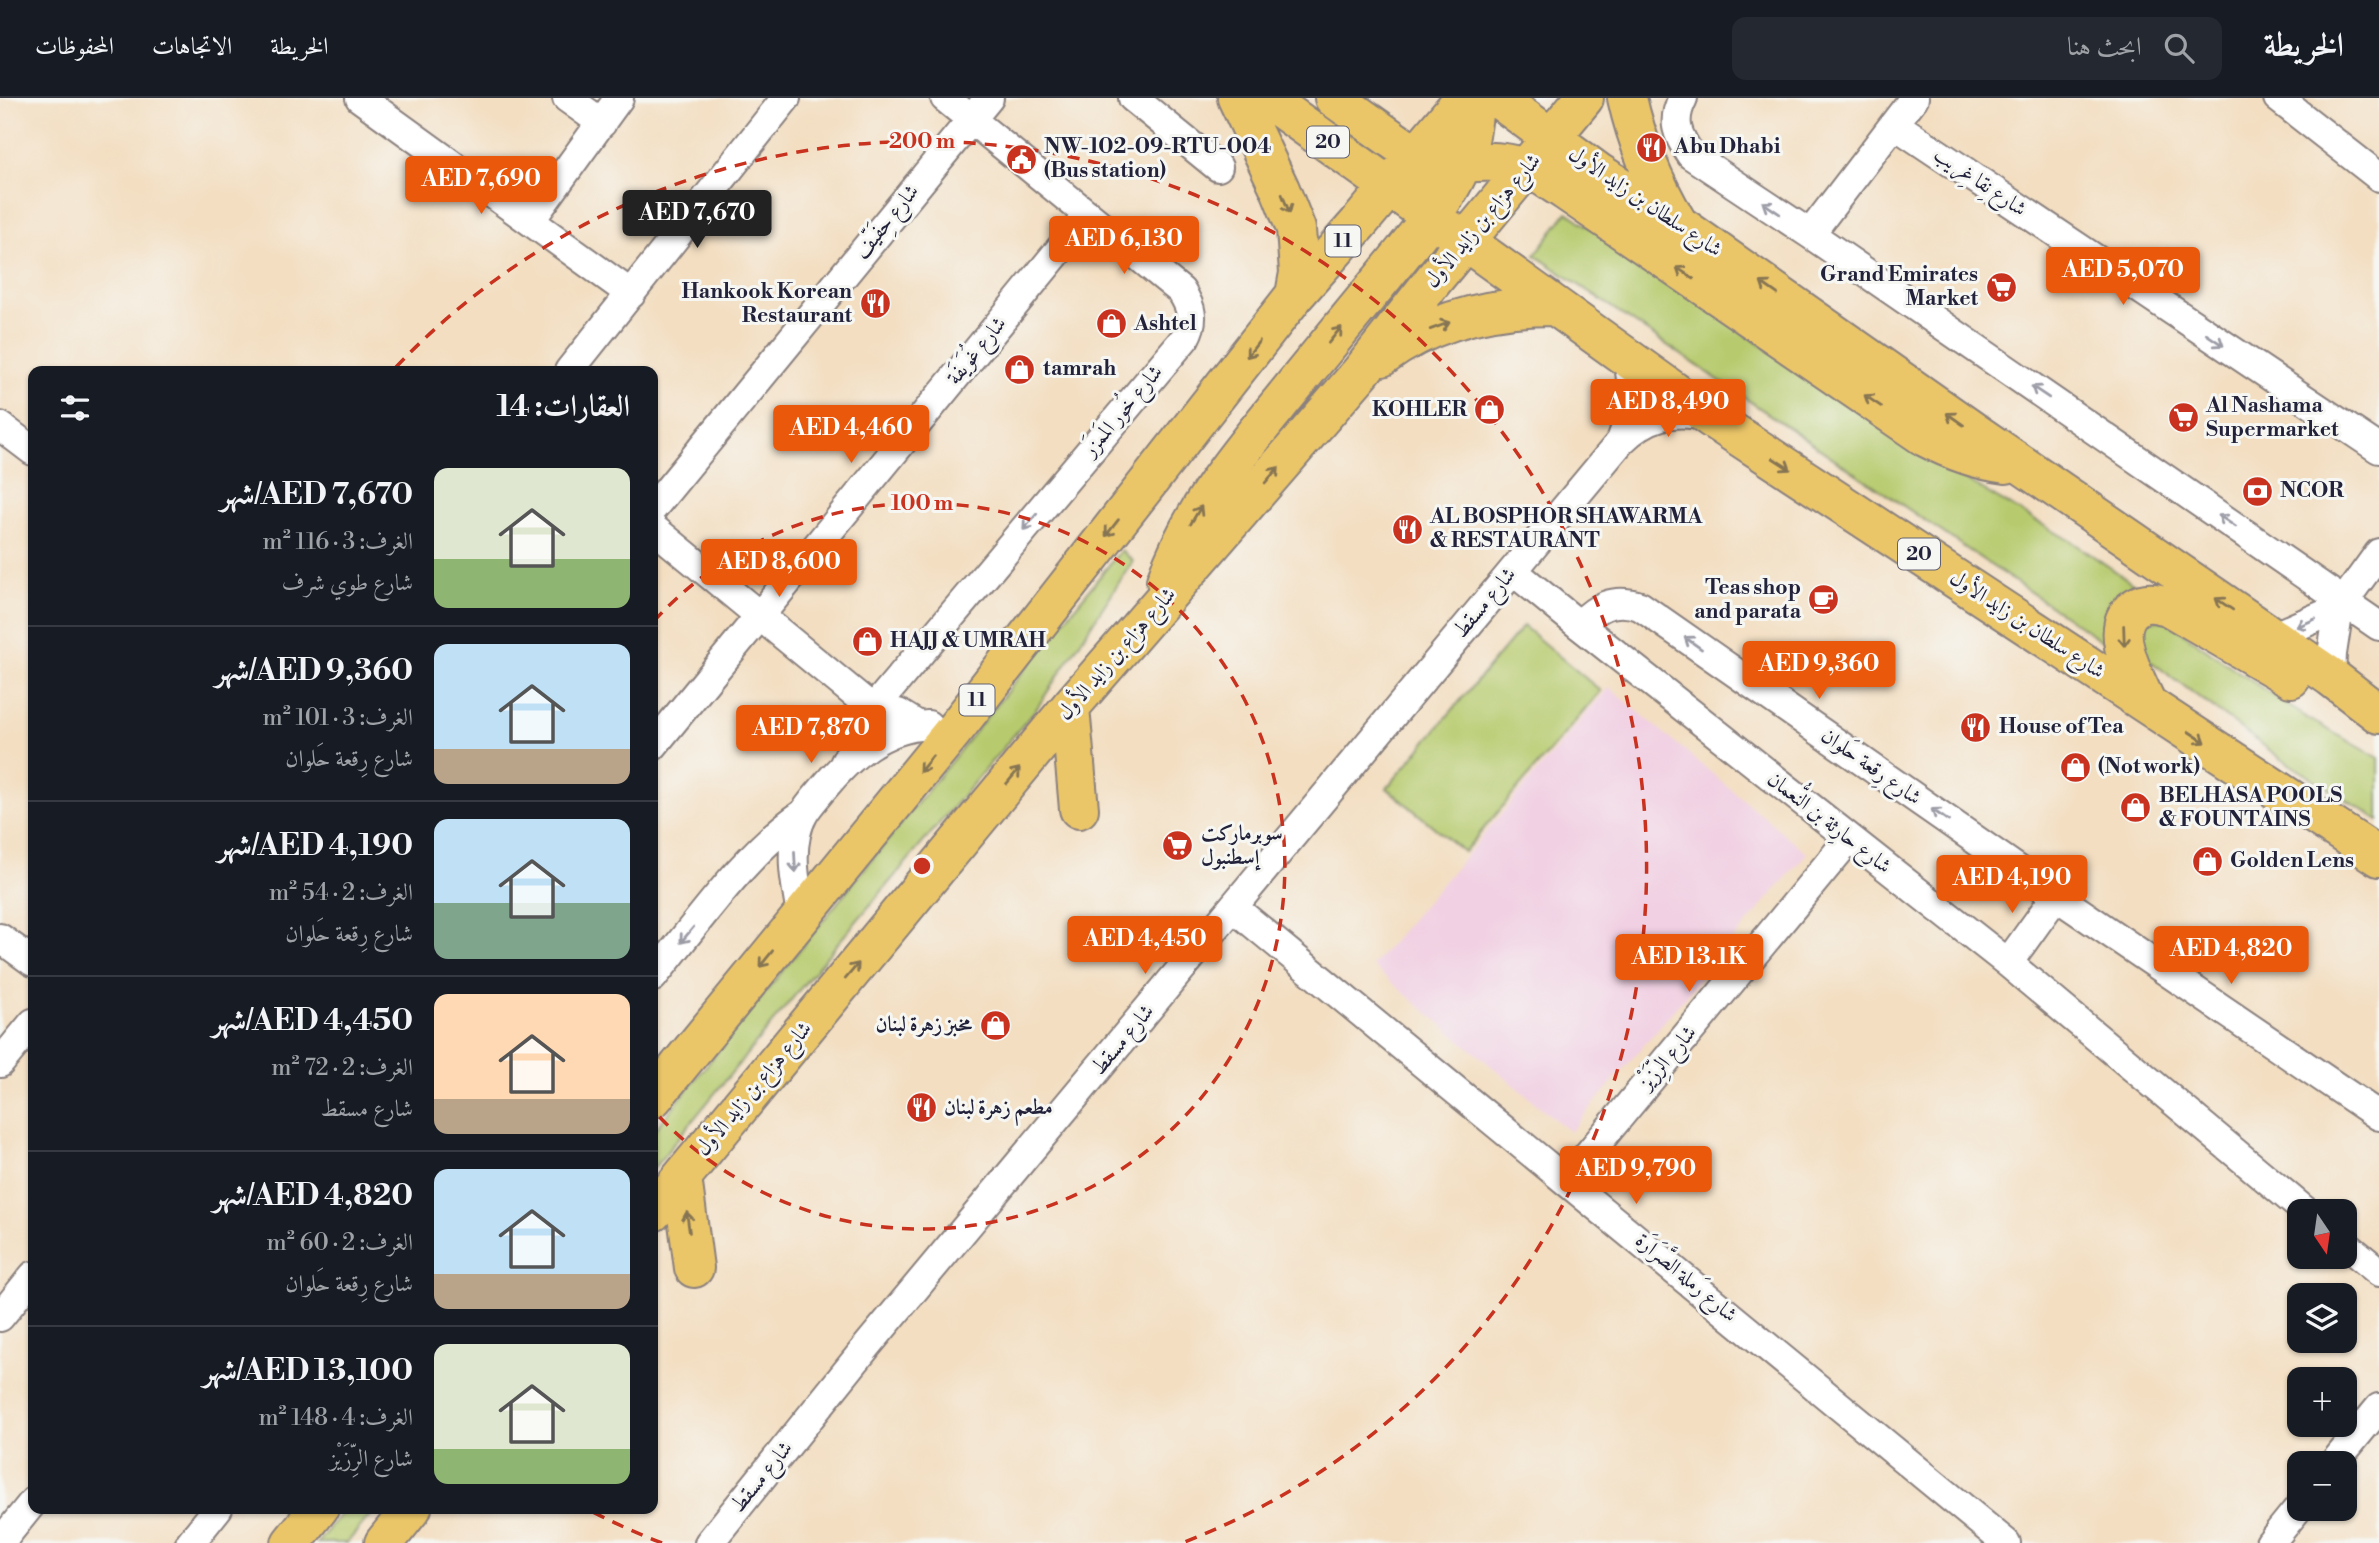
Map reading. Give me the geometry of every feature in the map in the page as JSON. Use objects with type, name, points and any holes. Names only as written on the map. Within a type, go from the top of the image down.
[{"type":"main road","points":[[1237,98],[1296,229],[1299,273],[1295,295]]},
{"type":"main road","name":"شارع سلطان بن زايد الأول","points":[[1266,98],[1711,418],[2379,857]]},
{"type":"main road","points":[[1334,98],[1416,156],[1527,168],[1564,190],[1925,437],[1954,452],[1988,462],[2023,466]]},
{"type":"main road","name":"11","points":[[658,1092],[959,724],[1295,295],[1464,98]]},
{"type":"main road","name":"شارع هزاع بن زايد الأول","points":[[658,1206],[1070,707],[1361,372],[1584,98]]},
{"type":"main road","points":[[1628,98],[1645,158],[1678,224]]},
{"type":"main road","points":[[1163,601],[1175,554],[1193,518],[1222,473],[1390,268],[1445,195],[1485,140],[1500,100]]},
{"type":"main road","name":"شارع سلطان بن زايد الأول","points":[[1500,100],[1599,173],[1678,224],[2023,466],[2331,677],[2372,709]]},
{"type":"main road","points":[[1390,187],[1425,172],[1498,157],[1551,138]]},
{"type":"main road","points":[[1466,241],[1469,162]]},
{"type":"main road","points":[[1361,372],[1395,347],[1434,327],[1501,309],[1555,306]]},
{"type":"main road","points":[[2147,705],[2124,649],[2121,630],[2131,610],[2152,602],[2168,606],[2316,692],[2372,709]]},
{"type":"main road","points":[[1070,707],[1079,809]]},
{"type":"main road","points":[[681,1177],[694,1268]]},
{"type":"main road","points":[[292,1543],[315,1514]]},
{"type":"main road","points":[[384,1543],[407,1514]]},
{"type":"street","points":[[360,98],[631,294]]},
{"type":"street","points":[[567,98],[601,123]]},
{"type":"street","points":[[530,221],[619,98]]},
{"type":"street","points":[[573,366],[786,98]]},
{"type":"street","name":"شارع خُور المَمزَر","points":[[844,764],[873,709],[1185,338],[1192,316],[1189,303],[1181,291],[1088,215],[980,109],[945,98]]},
{"type":"street","points":[[1133,98],[1218,167]]},
{"type":"street","points":[[1684,98],[1674,122],[1679,137],[1691,155],[1810,234],[2342,605],[2379,626]]},
{"type":"street","points":[[1810,234],[1914,98]]},
{"type":"street","points":[[2284,101],[2379,177]]},
{"type":"street","name":"شارع حِفَيّف","points":[[658,502],[980,109]]},
{"type":"street","name":"شارع نِقا غِريب","points":[[1894,124],[2379,449]]},
{"type":"street","name":"شارع غُوَيفَة","points":[[658,740],[1088,215]]},
{"type":"street","name":"شارع مسقط","points":[[1620,441],[1629,421],[1632,400],[1628,357]]},
{"type":"street","name":"شارع مسقط","points":[[709,1543],[868,1345],[1620,441],[1635,427],[1672,412],[1711,418]]},
{"type":"street","points":[[0,426],[28,446]]},
{"type":"street","points":[[658,532],[873,709],[898,713],[919,726]]},
{"type":"street","points":[[2331,677],[2333,642],[2342,605],[2379,553]]},
{"type":"street","name":"شارع حارِثة بن النُّعمان","points":[[1513,570],[1849,839],[2008,962],[2291,1199]]},
{"type":"street","name":"شارع رِقعة حَلوان","points":[[1579,625],[1597,608],[1607,604],[1629,602],[1640,606],[2056,897],[2379,1116]]},
{"type":"street","points":[[2272,636],[2342,605]]},
{"type":"street","points":[[658,971],[750,860],[782,828],[801,815],[844,764],[879,738],[919,726],[959,724]]},
{"type":"street","points":[[801,815],[794,854],[801,915]]},
{"type":"street","name":"شارع الرِّزَيْز","points":[[1567,1180],[1849,839]]},
{"type":"street","points":[[2008,962],[2056,897]]},
{"type":"street","name":"شارع رَملة الصَّرَارَة","points":[[1234,908],[2006,1543]]},
{"type":"street","points":[[0,938],[28,958]]},
{"type":"street","points":[[0,1063],[28,1029]]},
{"type":"street","points":[[2357,1254],[2379,1272]]},
{"type":"street","points":[[0,1317],[28,1282]]},
{"type":"street","points":[[2344,1451],[2379,1408]]},
{"type":"street","points":[[0,1543],[28,1508]]},
{"type":"street","points":[[190,1543],[213,1514]]},
{"type":"street","points":[[2270,1543],[2288,1521]]},
{"type":"shaded area","points":[[1609,687],[1807,853],[1570,1132],[1372,966]]},
{"type":"green space","points":[[1567,212],[1926,457],[2074,543],[2146,592],[2105,643],[1535,255]]},
{"type":"green space","points":[[1121,550],[1133,561],[1037,708],[827,956],[658,1163],[658,1126]]},
{"type":"green space","points":[[2144,620],[2166,621],[2309,719],[2379,758],[2379,820],[2280,758],[2145,657],[2136,628]]},
{"type":"green space","points":[[1523,626],[1601,691],[1464,852],[1387,788]]},
{"type":"green space","points":[[341,1514],[371,1514],[347,1543],[317,1543]]},
{"type":"place","name":"Abu Dhabi","points":[[1651,147]]},
{"type":"place","name":"NW-102-09-RTU-004 (Bus station)","points":[[1021,159]]},
{"type":"place","name":"Grand Emirates Market","points":[[2001,287]]},
{"type":"place","name":"Hankook Korean Restaurant","points":[[875,304]]},
{"type":"place","name":"Ashtel","points":[[1111,324]]},
{"type":"place","name":"tamrah","points":[[1020,369]]},
{"type":"place","name":"KOHLER","points":[[1490,410]]},
{"type":"place","name":"Al Nashama Supermarket","points":[[2183,418]]},
{"type":"place","name":"NCOR","points":[[2257,491]]},
{"type":"place","name":"AL BOSPHOR SHAWARMA & RESTAURANT","points":[[1407,529]]},
{"type":"place","name":"Teas shop and parata","points":[[1824,600]]},
{"type":"place","name":"HAJJ & UMRAH","points":[[867,641]]},
{"type":"place","name":"House of Tea","points":[[1976,727]]},
{"type":"place","name":"(Not work)","points":[[2075,767]]},
{"type":"place","name":"BELHASA POOLS & FOUNTAINS","points":[[2136,808]]},
{"type":"place","name":"سوبرماركت إسطنبول","points":[[1178,846]]},
{"type":"place","name":"Golden Lens","points":[[2207,861]]},
{"type":"place","name":"مخبز زهرة لبنان","points":[[995,1025]]},
{"type":"place","name":"مطعم زهرة لبنان","points":[[921,1108]]}]
